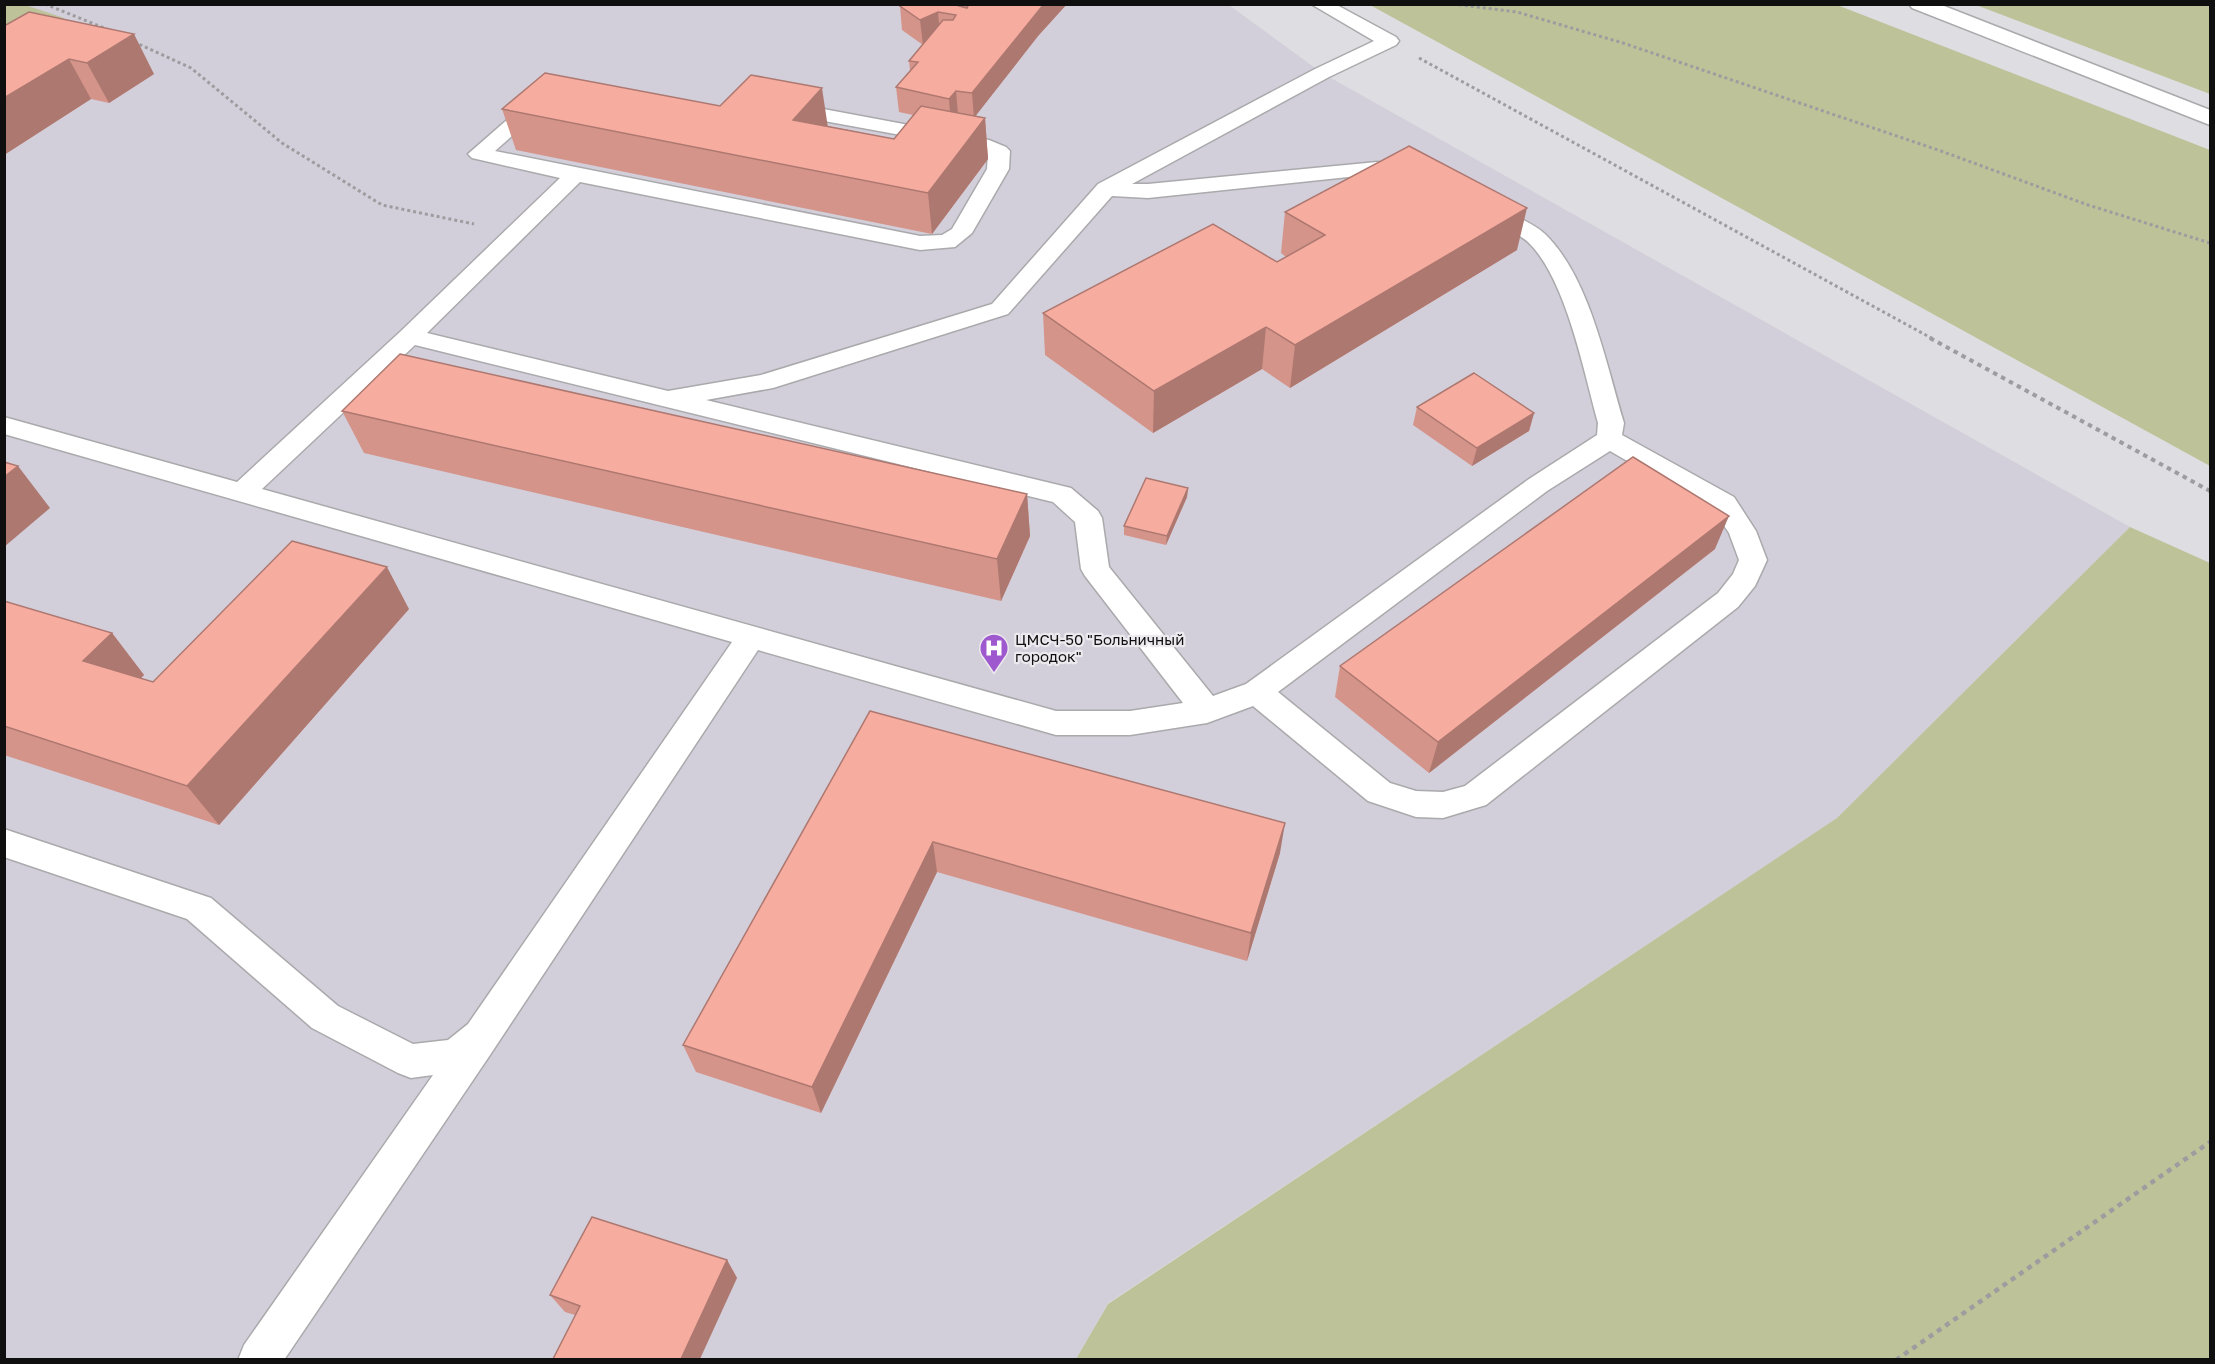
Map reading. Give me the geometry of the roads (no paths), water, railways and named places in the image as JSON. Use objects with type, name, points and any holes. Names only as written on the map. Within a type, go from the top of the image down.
[{"type":"street","points":[[1919,4],[2211,118]]},
{"type":"lane","points":[[668,399],[764,382],[1000,309],[1106,189],[1322,73],[1389,42],[1320,4]]},
{"type":"lane","points":[[565,103],[542,99],[479,154],[920,243],[947,242],[961,233],[998,169],[999,151],[982,144],[766,104]]},
{"type":"lane","points":[[1106,189],[1148,191],[1377,168],[1399,170],[1430,178]]},
{"type":"lane","points":[[241,493],[410,336],[575,175]]},
{"type":"lane","points":[[4,425],[1056,723],[1130,723],[1208,711],[1257,692],[1529,491],[1609,439],[1611,423],[1567,283],[1555,258],[1536,237],[1468,199]]},
{"type":"lane","points":[[410,336],[1062,495],[1088,518],[1095,569],[1208,711]]},
{"type":"lane","points":[[1257,692],[1379,792],[1416,804],[1443,805],[1475,796],[1728,600],[1745,579],[1753,560],[1742,531],[1724,504],[1609,439]]},
{"type":"lane","points":[[259,1359],[751,637]]},
{"type":"lane","points":[[4,843],[199,908],[325,1017],[411,1061],[455,1056],[481,1036]]},
{"type":"place","name":"ЦМСЧ-50 \"Больничный городок\"","points":[[994,674]]}]
